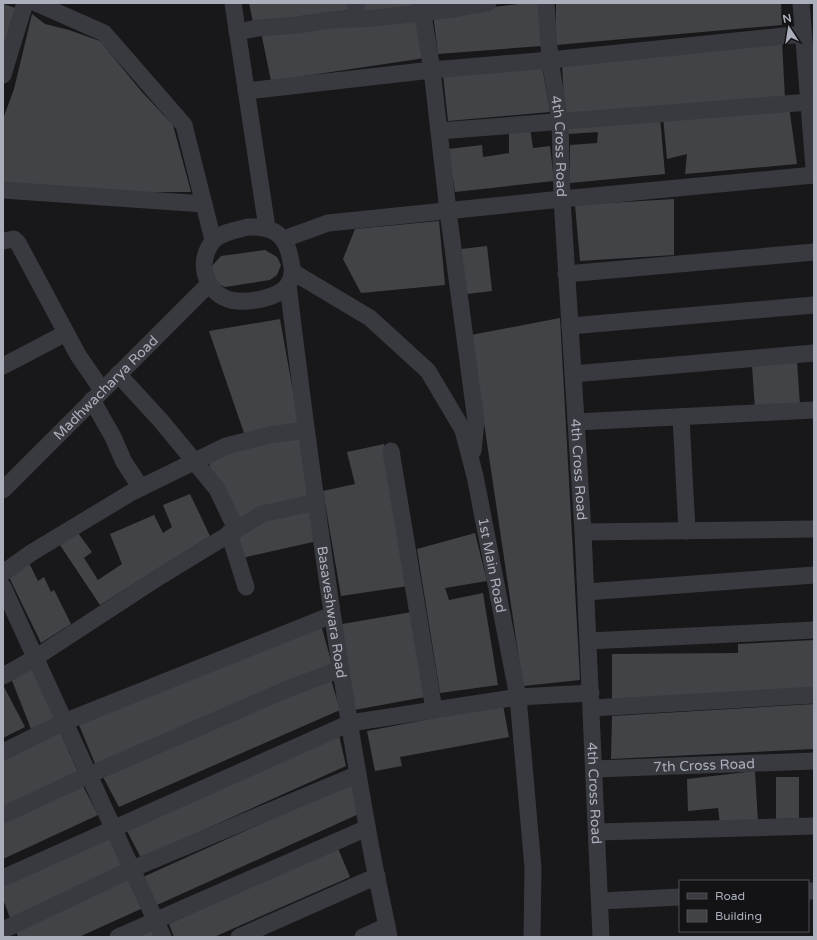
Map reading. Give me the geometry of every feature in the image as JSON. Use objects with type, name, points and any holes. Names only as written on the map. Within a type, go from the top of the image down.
[{"type":"street","points":[[3,75],[25,3]]},
{"type":"street","points":[[36,3],[104,33],[184,125],[213,240]]},
{"type":"street","points":[[233,3],[267,228]]},
{"type":"street","points":[[237,32],[258,28],[298,25],[330,20],[356,11],[488,3]]},
{"type":"street","name":"4th Cross Road","points":[[546,3],[550,60],[560,121],[566,274],[583,532],[601,937]]},
{"type":"street","points":[[801,3],[814,168]]},
{"type":"street","points":[[422,8],[432,70],[448,211],[476,421],[472,463]]},
{"type":"street","points":[[246,91],[432,70],[550,60],[803,34]]},
{"type":"street","points":[[439,131],[809,102]]},
{"type":"street","points":[[284,239],[328,223],[814,175]]},
{"type":"street","points":[[3,190],[204,204]]},
{"type":"street","points":[[248,227],[267,228],[284,239],[290,251],[290,279],[277,294],[262,299],[236,301],[218,295],[208,284],[203,268],[205,254],[213,240],[223,234],[248,227]]},
{"type":"street","points":[[3,241],[14,239],[18,243],[78,355],[97,395],[124,462],[141,488]]},
{"type":"street","points":[[566,274],[814,252]]},
{"type":"street","name":"1st Main Road","points":[[290,279],[370,318],[428,371],[463,430],[472,463],[518,697],[533,868],[532,937]]},
{"type":"street","name":"Basaveshwara Road","points":[[290,279],[306,430],[332,615],[367,828],[388,932]]},
{"type":"street","name":"Madhwacharya Road","points":[[3,490],[208,284]]},
{"type":"street","points":[[570,326],[814,305]]},
{"type":"street","points":[[3,366],[66,333]]},
{"type":"street","points":[[573,374],[814,353]]},
{"type":"street","points":[[118,374],[217,489],[233,532],[246,587]]},
{"type":"street","points":[[576,422],[814,410]]},
{"type":"street","points":[[681,416],[687,531]]},
{"type":"street","points":[[3,573],[31,553],[74,526],[132,492],[226,446],[306,430]]},
{"type":"street","points":[[391,451],[434,710]]},
{"type":"street","points":[[3,676],[34,658],[159,577],[262,514],[316,502]]},
{"type":"street","points":[[583,532],[814,529]]},
{"type":"street","points":[[586,592],[814,575]]},
{"type":"street","points":[[3,587],[162,937]]},
{"type":"street","points":[[3,752],[64,722],[332,615]]},
{"type":"street","points":[[588,641],[814,630]]},
{"type":"street","points":[[3,816],[89,775],[290,688],[341,669]]},
{"type":"street","points":[[3,878],[350,723],[518,697],[591,700],[814,695]]},
{"type":"street","name":"7th Cross Road","points":[[594,769],[814,761]]},
{"type":"street","points":[[6,937],[3,931],[132,869],[358,774]]},
{"type":"street","points":[[597,832],[814,826]]},
{"type":"street","points":[[118,937],[367,828]]},
{"type":"street","points":[[239,937],[377,876]]},
{"type":"street","points":[[600,901],[679,897]]},
{"type":"street","points":[[363,937],[388,932]]},
{"type":"building","points":[[249,3],[349,3],[350,10],[253,22]]},
{"type":"building","points":[[359,3],[418,3],[419,8],[360,13]]},
{"type":"building","points":[[528,3],[542,3],[542,46],[438,54],[433,14]]},
{"type":"building","points":[[556,3],[781,3],[782,25],[556,45]]},
{"type":"building","points":[[3,4],[16,8],[3,49]]},
{"type":"building","points":[[32,14],[45,24],[69,30],[100,41],[142,92],[173,125],[191,192],[92,192],[3,182],[3,119],[14,89]]},
{"type":"building","points":[[418,18],[425,58],[271,81],[261,32],[369,25]]},
{"type":"building","points":[[782,41],[785,99],[565,114],[562,64]]},
{"type":"building","points":[[542,66],[550,112],[448,121],[443,75]]},
{"type":"building","points":[[789,106],[797,164],[685,174],[687,154],[667,159],[663,117]]},
{"type":"building","points":[[660,117],[665,174],[570,183],[570,145],[597,143],[598,132],[568,134],[568,124]]},
{"type":"building","points":[[530,128],[533,148],[550,146],[554,181],[455,192],[448,149],[482,145],[483,157],[509,153],[509,129]]},
{"type":"building","points":[[674,199],[674,255],[580,261],[575,205]]},
{"type":"building","points":[[439,221],[445,285],[361,293],[343,259],[355,229]]},
{"type":"building","points":[[487,246],[492,291],[467,294],[461,249]]},
{"type":"building","points":[[265,250],[277,257],[281,265],[277,275],[270,280],[225,287],[217,283],[213,277],[212,266],[221,256]]},
{"type":"building","points":[[560,318],[580,680],[523,686],[471,335]]},
{"type":"building","points":[[280,319],[300,431],[244,433],[209,331]]},
{"type":"building","points":[[797,362],[800,405],[755,409],[752,366]]},
{"type":"building","points":[[302,433],[311,501],[238,523],[213,480],[209,463],[228,453]]},
{"type":"building","points":[[384,444],[408,586],[341,596],[323,491],[355,484],[347,452]]},
{"type":"building","points":[[190,494],[210,536],[100,605],[60,545],[78,533],[92,552],[84,558],[98,580],[122,564],[110,534],[154,515],[163,533],[172,527],[163,505]]},
{"type":"building","points":[[312,509],[313,542],[242,558],[237,538],[276,514]]},
{"type":"building","points":[[475,533],[487,581],[445,588],[449,600],[483,593],[498,685],[440,693],[417,549]]},
{"type":"building","points":[[27,559],[38,581],[44,577],[51,592],[54,590],[71,624],[41,643],[7,573]]},
{"type":"building","points":[[412,612],[425,697],[354,710],[342,624]]},
{"type":"building","points":[[321,625],[332,664],[96,766],[79,725]]},
{"type":"building","points":[[814,640],[814,688],[612,702],[612,654],[738,653],[738,644]]},
{"type":"building","points":[[34,668],[55,718],[31,729],[11,678]]},
{"type":"building","points":[[330,676],[340,710],[119,807],[102,775]]},
{"type":"building","points":[[3,685],[25,727],[3,738]]},
{"type":"building","points":[[814,704],[814,749],[611,759],[612,716]]},
{"type":"building","points":[[503,705],[509,737],[400,757],[402,766],[375,771],[367,731]]},
{"type":"building","points":[[60,732],[79,774],[3,809],[3,759]]},
{"type":"building","points":[[339,735],[346,766],[141,858],[127,831]]},
{"type":"building","points":[[755,771],[758,822],[720,824],[718,808],[688,811],[687,779]]},
{"type":"building","points":[[776,777],[799,777],[799,818],[776,819]]},
{"type":"building","points":[[354,782],[361,813],[157,905],[143,877]]},
{"type":"building","points":[[83,786],[98,815],[3,859],[3,822]]},
{"type":"building","points":[[111,836],[126,865],[10,918],[3,899],[3,883]]},
{"type":"building","points":[[337,846],[350,877],[214,937],[174,937],[169,924]]},
{"type":"building","points":[[128,879],[143,908],[79,937],[18,937],[15,928]]},
{"type":"building","points":[[151,929],[155,937],[132,937]]}]
